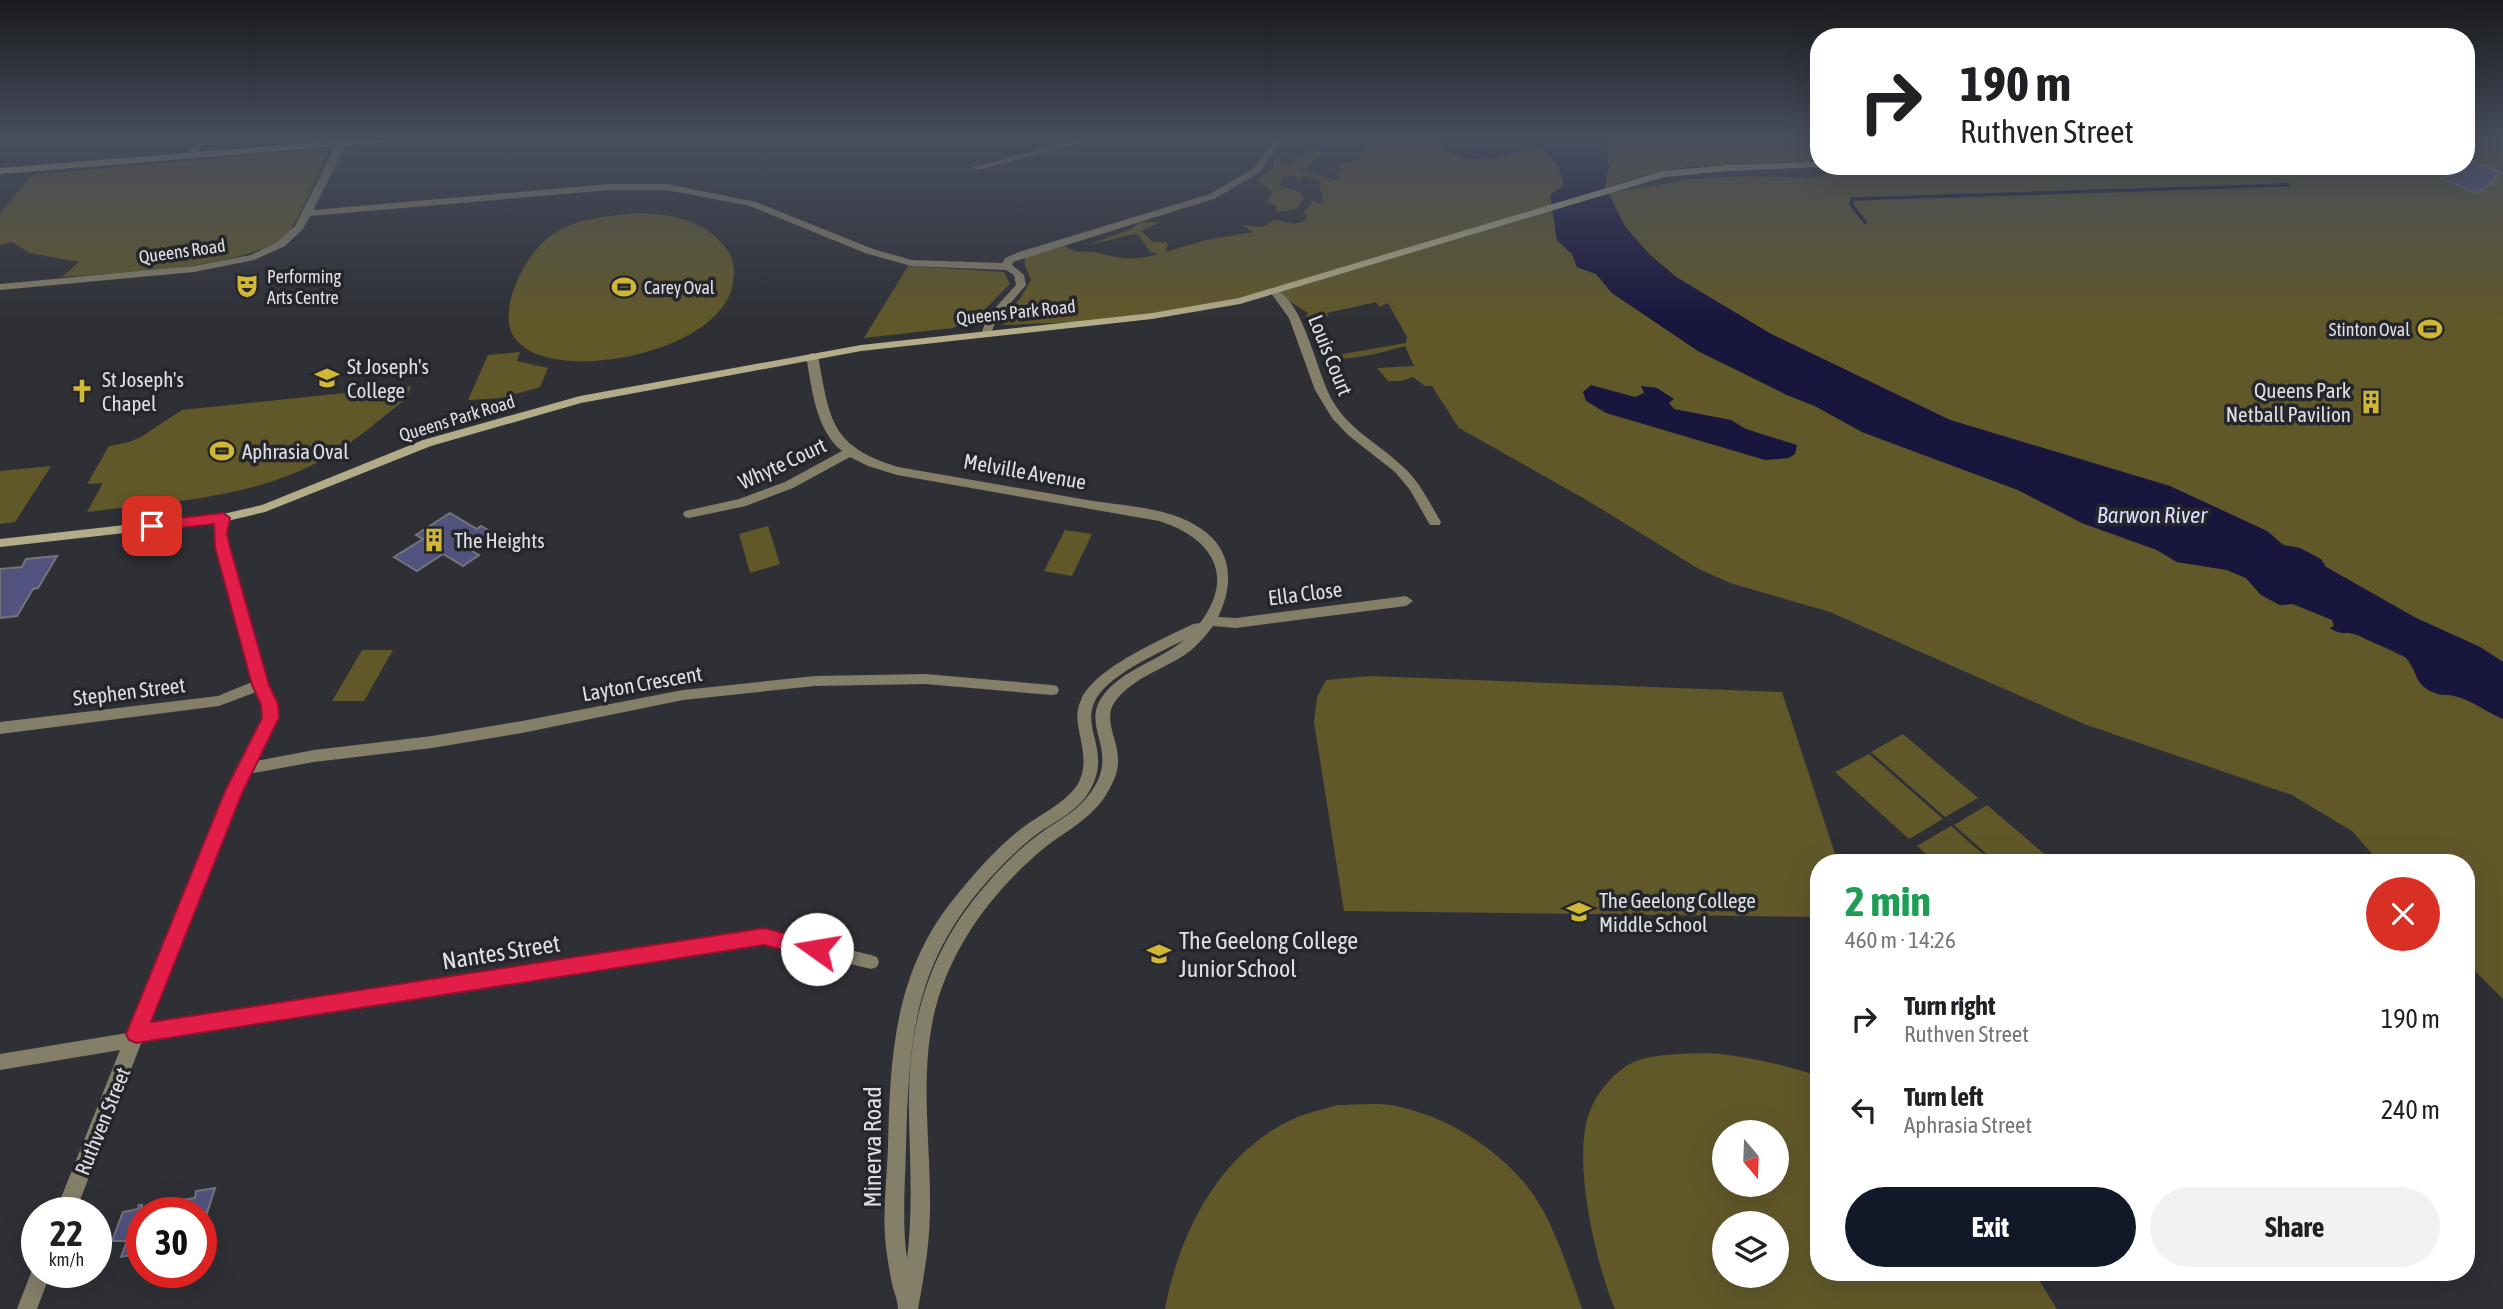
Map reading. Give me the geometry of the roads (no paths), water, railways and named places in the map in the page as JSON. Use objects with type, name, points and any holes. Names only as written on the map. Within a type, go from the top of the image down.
[{"type":"main road","name":"Queens Park Road","points":[[0,543],[223,518],[265,508],[427,443],[567,403],[861,348],[1195,310],[1276,293],[1574,200]]},
{"type":"street","name":"Queens Road","points":[[0,287],[194,269],[241,261],[281,244],[299,227],[314,200]]},
{"type":"street","points":[[308,213],[458,200]]},
{"type":"street","points":[[733,200],[753,204],[869,251],[911,262],[1006,266],[1016,270],[1021,277],[1021,285],[991,318],[986,332]]},
{"type":"street","points":[[1006,266],[1009,260],[1023,254],[1200,200]]},
{"type":"street","name":"Louis Court","points":[[1276,293],[1299,323],[1318,385],[1344,427],[1401,470],[1435,522]]},
{"type":"street","name":"Melville Avenue","points":[[812,356],[833,437],[860,459],[897,471],[1159,516],[1199,533],[1223,565],[1224,581],[1220,601],[1209,621],[1189,645],[1115,691],[1104,704],[1104,725],[1111,760],[1107,780],[1084,811],[1040,842],[997,885],[949,950],[933,989]]},
{"type":"street","name":"Whyte Court","points":[[689,514],[742,503],[789,485],[849,452]]},
{"type":"street","name":"Ruthven Street","points":[[71,1197],[243,769],[265,733],[270,718],[269,704],[260,685],[222,547],[220,534],[223,518]]},
{"type":"street","name":"Ella Close","points":[[1209,621],[1236,623],[1406,601]]},
{"type":"street","name":"Minerva Road","points":[[908,1309],[896,1245],[897,1071],[913,986],[931,945],[982,876],[1029,832],[1070,802],[1090,776],[1093,761],[1087,728],[1088,700],[1102,684],[1121,670],[1209,621]]},
{"type":"street","name":"Layton Crescent","points":[[243,769],[336,752],[432,742],[522,727],[683,695],[815,681],[925,679],[1052,690]]},
{"type":"street","name":"Stephen Street","points":[[0,729],[219,701],[260,685]]},
{"type":"street","name":"Nantes Street","points":[[0,1062],[135,1037],[764,936],[871,962]]},
{"type":"street","name":"Minerva Road","points":[[908,1309],[919,1241],[919,1068],[924,1023],[933,989]]},
{"type":"street","points":[[27,1309],[35,1288]]},
{"type":"water","name":"Barwon River","points":[[1551,200],[1611,200],[1625,227],[1649,254],[1676,277],[1771,334],[1950,420],[2170,486],[2267,531],[2283,545],[2300,548],[2321,559],[2326,567],[2416,618],[2480,647],[2503,662],[2503,719],[2461,698],[2427,690],[2404,656],[2356,634],[2335,631],[2330,628],[2334,626],[2332,620],[2293,604],[2280,605],[2261,595],[2246,578],[2227,570],[2177,562],[2157,550],[2082,523],[2018,490],[1862,432],[1815,406],[1698,351],[1612,293],[1596,274],[1577,267],[1572,254],[1557,240]]},
{"type":"water","points":[[1591,385],[1635,397],[1644,393],[1641,386],[1657,388],[1674,399],[1669,403],[1674,409],[1731,420],[1746,429],[1797,445],[1795,454],[1789,458],[1765,460],[1606,413],[1586,401],[1583,392]]},
{"type":"waterway","points":[[1852,200],[1851,204],[1865,222]]},
{"type":"place","name":"Performing Arts Centre","points":[[247,286]]},
{"type":"place","name":"Carey Oval","points":[[624,287]]},
{"type":"place","name":"Stinton Oval","points":[[2430,329]]},
{"type":"place","name":"St Joseph's College","points":[[327,378]]},
{"type":"place","name":"St Joseph's Chapel","points":[[82,391]]},
{"type":"place","name":"Queens Park Netball Pavilion","points":[[2371,402]]},
{"type":"place","name":"Aphrasia Oval","points":[[222,451]]},
{"type":"place","name":"The Heights","points":[[434,540]]},
{"type":"place","name":"The Geelong College Middle School","points":[[1579,912]]},
{"type":"place","name":"The Geelong College Junior School","points":[[1159,954]]}]
